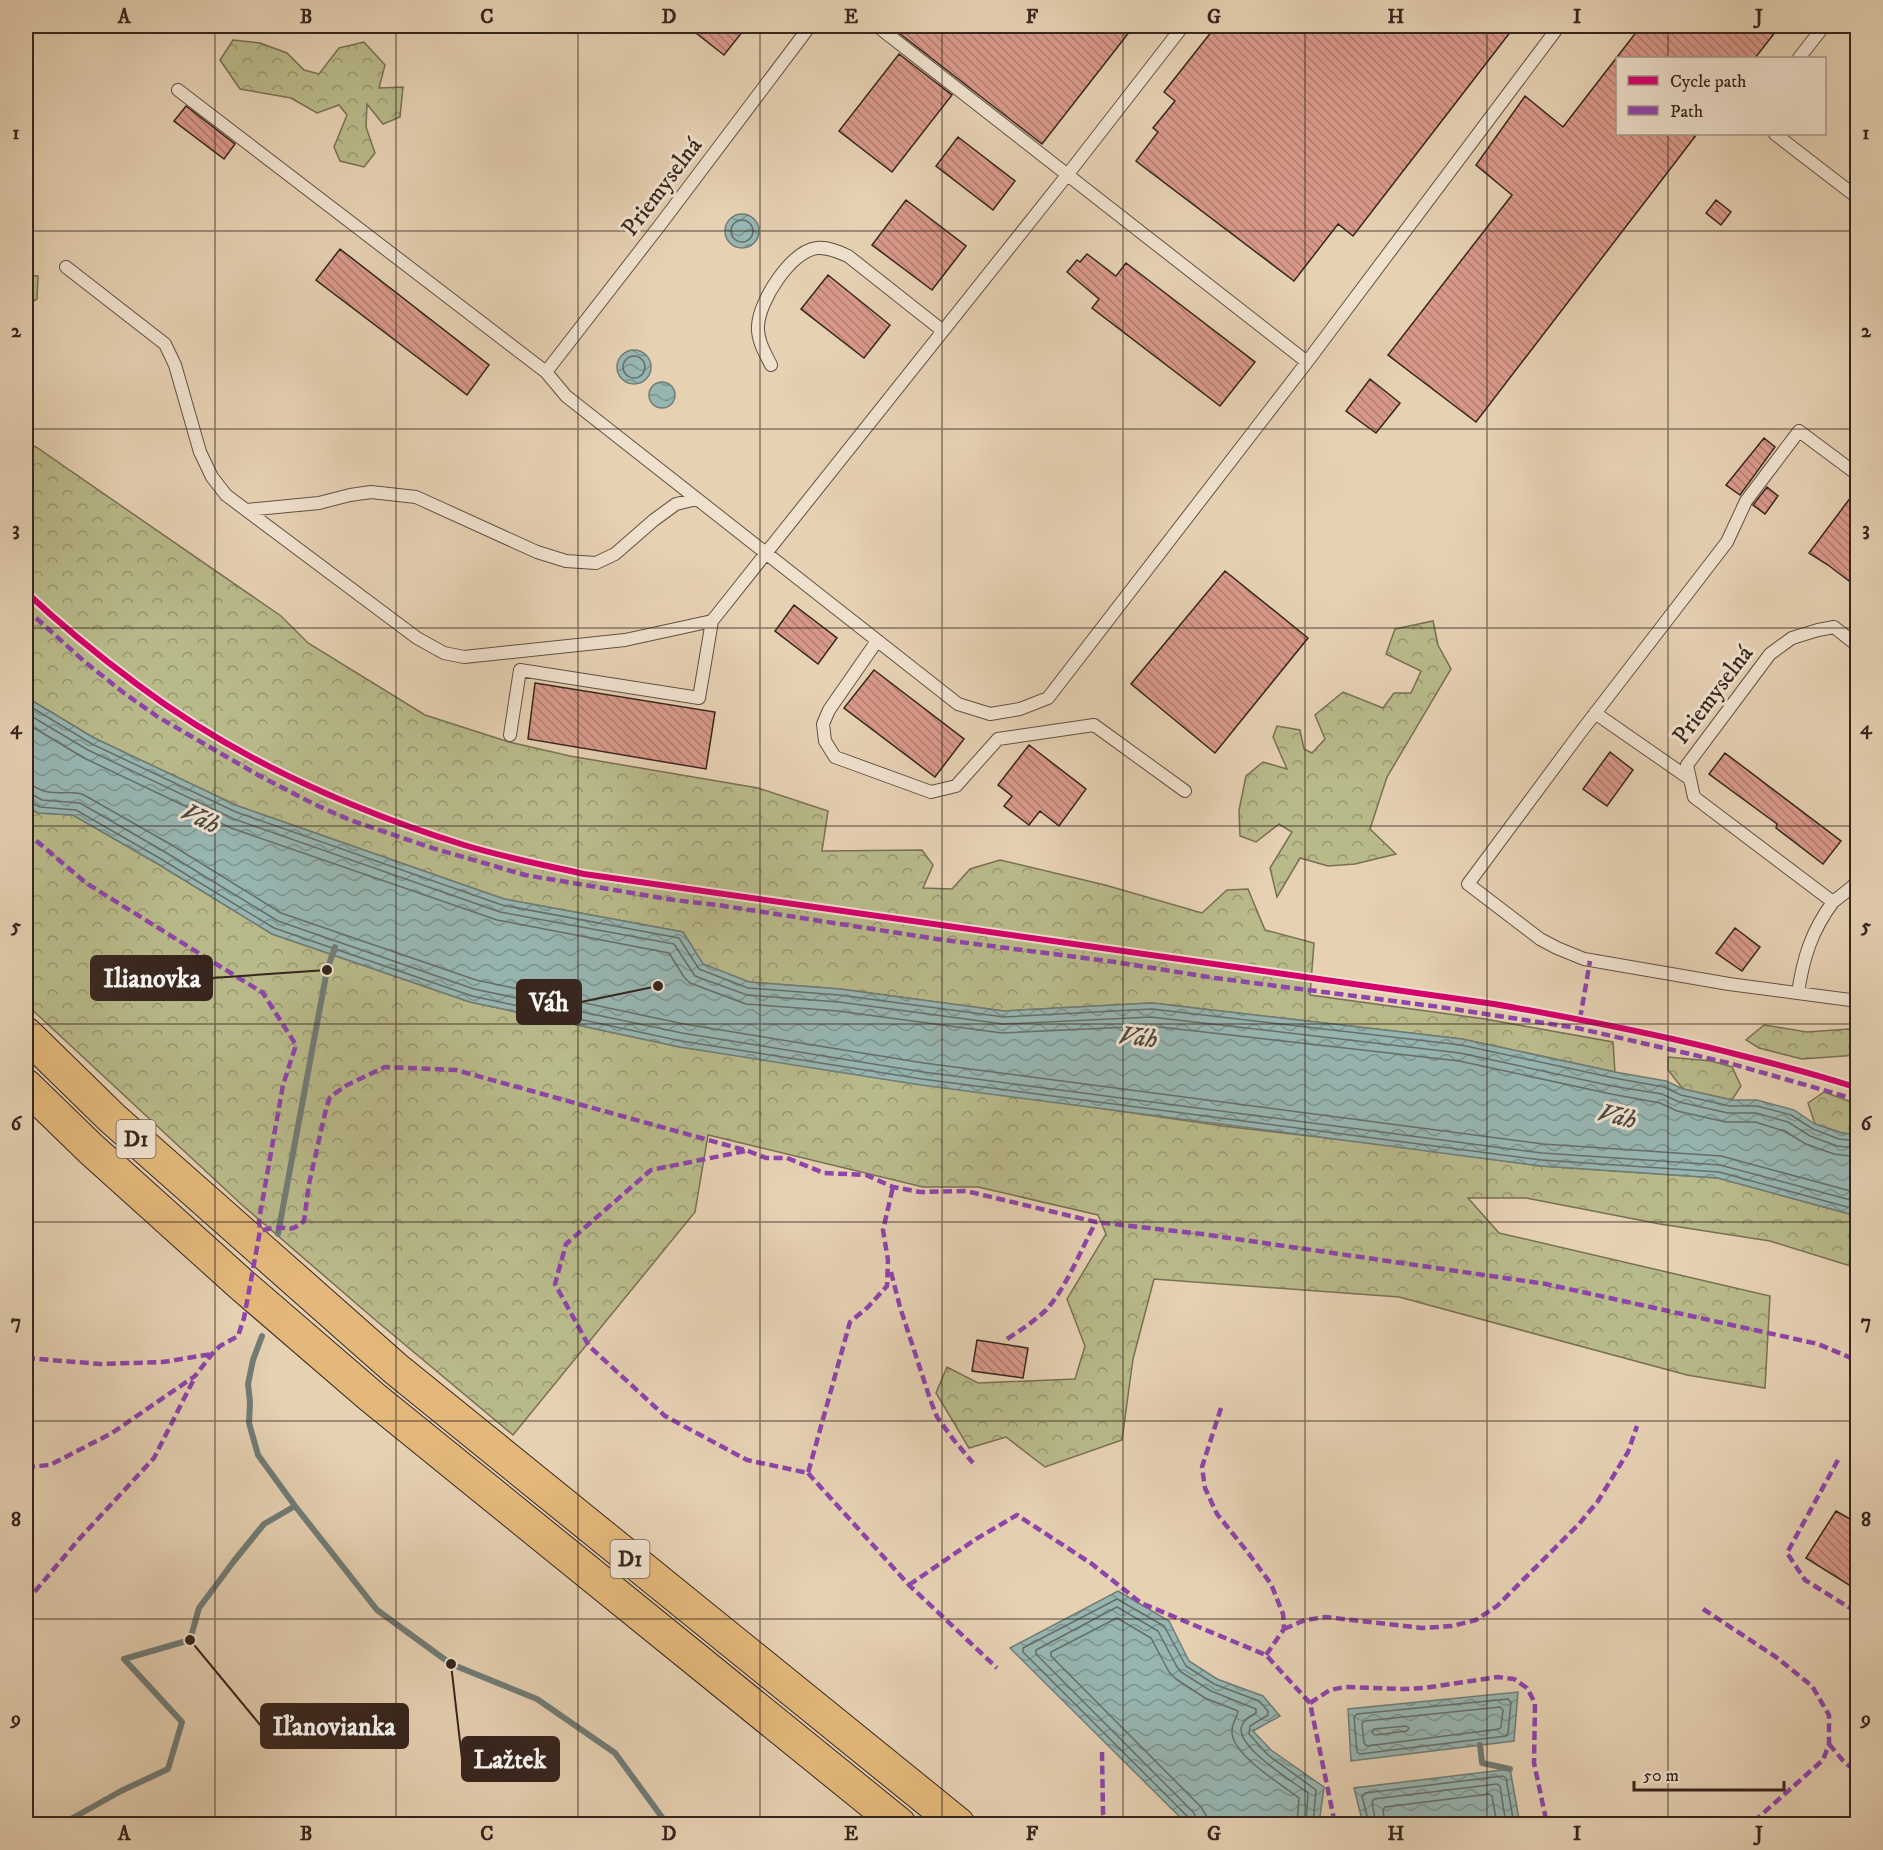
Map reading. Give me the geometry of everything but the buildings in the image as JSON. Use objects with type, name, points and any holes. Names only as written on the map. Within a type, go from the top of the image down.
[{"type":"highway","name":"D1","points":[[26,1034],[112,1118],[396,1369],[958,1824]]},
{"type":"highway","name":"D1","points":[[26,1086],[91,1149],[242,1285],[372,1397],[899,1824]]},
{"type":"lane","name":"Priemyselná","points":[[546,372],[810,26]]},
{"type":"lane","points":[[878,26],[1307,362]]},
{"type":"lane","points":[[510,735],[520,670],[699,698],[712,621],[1183,26]]},
{"type":"lane","points":[[178,90],[546,372],[566,396],[958,704],[990,714],[1020,709],[1048,698],[1307,362],[1559,26]]},
{"type":"lane","points":[[1800,57],[1824,26]]},
{"type":"lane","points":[[1776,135],[1857,198]]},
{"type":"lane","points":[[771,365],[761,346],[757,328],[760,311],[769,293],[788,267],[803,253],[817,248],[832,250],[848,256],[943,331]]},
{"type":"lane","points":[[66,267],[165,344],[175,365],[200,452],[212,477],[226,495],[417,638],[444,653],[464,657],[625,640],[712,621]]},
{"type":"lane","points":[[1857,475],[1799,431],[1746,501],[1727,542],[1595,713],[1468,884],[1540,939],[1584,959],[1729,984],[1857,1001]]},
{"type":"lane","points":[[247,510],[319,503],[371,492],[400,494],[426,501],[537,552],[566,561],[596,563],[615,554],[676,504],[697,499]]},
{"type":"lane","name":"Priemyselná","points":[[1833,902],[1694,797],[1687,765],[1770,654],[1792,638],[1834,627],[1857,646]]},
{"type":"lane","points":[[877,641],[829,710],[823,724],[825,741],[835,757],[932,792],[956,786],[998,739],[1094,725],[1185,791]]},
{"type":"lane","points":[[1595,713],[1690,779]]},
{"type":"lane","points":[[1798,993],[1805,954],[1817,926],[1833,902],[1857,879]]},
{"type":"green space","points":[[233,40],[260,43],[287,53],[304,70],[319,74],[339,48],[364,42],[385,65],[379,88],[403,87],[400,117],[383,124],[367,104],[366,127],[375,153],[364,167],[340,161],[334,147],[347,115],[339,105],[317,113],[291,98],[240,89],[220,60]]},
{"type":"green space","points":[[26,275],[38,276],[37,299],[26,305]]},
{"type":"green space","points":[[26,443],[36,447],[281,616],[308,643],[425,715],[509,742],[570,756],[758,788],[828,811],[822,851],[922,850],[933,865],[923,888],[952,889],[970,869],[1000,860],[1105,885],[1202,913],[1227,890],[1248,889],[1265,930],[1314,943],[1310,995],[1485,1019],[1613,1042],[1615,1072],[1462,1039],[1152,1003],[1004,1011],[840,989],[749,982],[703,964],[683,932],[504,899],[238,806],[94,738],[26,697]]},
{"type":"green space","points":[[1433,621],[1438,645],[1451,669],[1387,777],[1370,829],[1396,854],[1355,864],[1328,866],[1300,858],[1277,897],[1270,868],[1292,832],[1279,824],[1256,842],[1240,836],[1239,810],[1246,776],[1263,762],[1287,769],[1273,737],[1277,726],[1300,730],[1304,749],[1312,753],[1325,739],[1315,715],[1343,692],[1383,708],[1394,693],[1411,693],[1421,671],[1386,654],[1395,629]]},
{"type":"green space","points":[[26,806],[38,813],[73,815],[272,934],[470,1002],[680,1047],[1223,1126],[1541,1166],[1718,1178],[1857,1216],[1857,1268],[1770,1241],[1660,1224],[1526,1198],[1468,1198],[1499,1233],[1770,1296],[1765,1388],[1687,1375],[1399,1297],[1154,1279],[1133,1359],[1122,1440],[1045,1467],[1006,1437],[969,1448],[936,1393],[947,1367],[978,1383],[1075,1379],[1085,1346],[1067,1299],[1106,1234],[1098,1215],[978,1187],[923,1187],[708,1135],[695,1212],[513,1435],[241,1204],[26,1004]]},
{"type":"green space","points":[[1764,1025],[1807,1032],[1849,1029],[1857,1031],[1857,1055],[1802,1059],[1759,1048],[1746,1040]]},
{"type":"green space","points":[[1668,1057],[1711,1061],[1732,1067],[1741,1086],[1732,1100],[1683,1089],[1668,1070]]},
{"type":"green space","points":[[1824,1092],[1857,1104],[1857,1135],[1842,1133],[1815,1124],[1808,1103]]},
{"type":"water","points":[[742,214],[754,219],[759,231],[754,243],[742,248],[730,243],[725,231],[730,219]]},
{"type":"water","points":[[634,350],[646,355],[651,367],[646,379],[634,384],[622,379],[617,367],[622,355]]},
{"type":"water","points":[[662,382],[671,386],[675,395],[671,404],[662,408],[653,404],[649,395],[653,386]]},
{"type":"water","points":[[26,697],[94,738],[238,806],[504,899],[683,932],[703,964],[749,982],[840,989],[1004,1011],[1152,1003],[1462,1039],[1666,1081],[1683,1089],[1732,1100],[1757,1100],[1794,1110],[1815,1124],[1842,1133],[1857,1135],[1857,1216],[1718,1178],[1541,1166],[921,1085],[680,1047],[470,1002],[272,934],[73,815],[38,813],[26,806]]},
{"type":"water","points":[[1118,1591],[1169,1621],[1189,1661],[1217,1679],[1263,1696],[1280,1716],[1253,1731],[1271,1750],[1324,1787],[1319,1824],[1187,1824],[1010,1648]]},
{"type":"water","points":[[1518,1692],[1514,1741],[1351,1761],[1348,1709]]},
{"type":"water","points":[[1510,1769],[1520,1824],[1363,1824],[1354,1788]]},
{"type":"waterway","points":[[278,1234],[327,970],[335,947]]},
{"type":"waterway","points":[[262,1336],[253,1360],[248,1384],[249,1423],[258,1455],[377,1610],[451,1664],[537,1699],[615,1753],[667,1824]]},
{"type":"waterway","points":[[62,1824],[121,1791],[168,1769],[182,1722],[124,1659],[190,1640],[199,1608],[234,1561],[264,1524],[295,1506]]},
{"type":"waterway","points":[[1480,1745],[1482,1763],[1510,1769]]},
{"type":"marked path","points":[[26,609],[85,662],[124,693],[158,717],[258,775],[350,820],[429,847],[525,875],[674,900],[937,939],[1440,1007],[1577,1028],[1729,1063],[1858,1100]]},
{"type":"marked path","points":[[26,832],[86,883],[263,993],[296,1045],[283,1085],[259,1220],[260,1231]]},
{"type":"marked path","points":[[1580,1019],[1590,961]]},
{"type":"marked path","points":[[26,1467],[50,1465],[112,1433],[195,1376],[220,1346],[238,1336],[244,1318],[260,1231],[292,1228],[304,1221],[309,1184],[330,1097],[347,1085],[385,1067],[456,1070],[748,1151],[766,1158],[787,1158],[824,1173],[866,1175],[893,1187],[920,1192],[966,1191],[1096,1222],[1202,1234],[1546,1284],[1818,1344],[1858,1361]]},
{"type":"marked path","points":[[745,1151],[651,1170],[566,1244],[555,1284],[589,1346],[665,1416],[747,1460],[808,1473],[850,1322],[868,1307],[887,1286],[888,1260],[883,1230],[893,1187]]},
{"type":"marked path","points":[[1007,1339],[1036,1319],[1053,1302],[1096,1222]]},
{"type":"marked path","points":[[891,1272],[900,1307],[937,1417],[973,1463]]},
{"type":"marked path","points":[[26,1358],[100,1364],[163,1362],[212,1354]]},
{"type":"marked path","points":[[26,1602],[80,1538],[154,1458],[194,1379]]},
{"type":"marked path","points":[[1221,1408],[1202,1467],[1205,1488],[1217,1514],[1271,1584],[1283,1614],[1284,1629],[1266,1655]]},
{"type":"marked path","points":[[1284,1629],[1305,1620],[1326,1617],[1422,1628],[1452,1626],[1476,1620],[1497,1606],[1579,1524],[1598,1501],[1628,1452],[1637,1426]]},
{"type":"marked path","points":[[1838,1460],[1787,1553],[1805,1580],[1858,1613]]},
{"type":"marked path","points":[[808,1473],[909,1585],[997,1668]]},
{"type":"marked path","points":[[909,1585],[976,1539],[1017,1515],[1092,1564],[1141,1603],[1266,1655],[1310,1703],[1335,1824]]},
{"type":"marked path","points":[[1703,1609],[1776,1657],[1812,1686],[1829,1715],[1829,1744],[1823,1760],[1751,1824]]},
{"type":"marked path","points":[[1310,1703],[1330,1690],[1345,1687],[1403,1689],[1498,1677],[1514,1679],[1527,1688],[1535,1703],[1534,1763],[1547,1824]]},
{"type":"marked path","points":[[1829,1744],[1845,1763],[1858,1772]]},
{"type":"marked path","points":[[1102,1752],[1103,1813],[1107,1824]]},
{"type":"cycle path","points":[[26,592],[123,674],[214,736],[294,779],[336,798],[421,831],[479,849],[584,874],[1494,1004],[1684,1042],[1858,1088]]},
{"type":"place","name":"Ilianovka","points":[[327,970]]},
{"type":"place","name":"Váh","points":[[658,986]]},
{"type":"place","name":"Iľanovianka","points":[[190,1640]]},
{"type":"place","name":"Lažtek","points":[[451,1664]]}]
